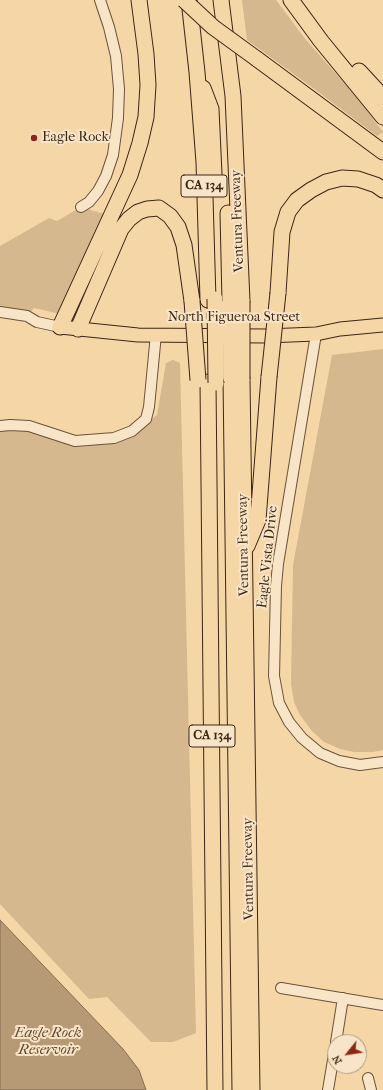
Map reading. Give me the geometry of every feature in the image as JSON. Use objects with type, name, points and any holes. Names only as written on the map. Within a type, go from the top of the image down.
[{"type":"highway","points":[[60,327],[130,176],[140,143],[146,117],[148,85],[146,54],[139,0]]},
{"type":"highway","points":[[184,0],[213,27],[383,152]]},
{"type":"highway","name":"CA 134","points":[[189,0],[197,72],[204,162],[212,300],[208,382],[215,1090]]},
{"type":"highway","name":"Ventura Freeway","points":[[221,0],[233,96],[237,378],[244,553],[252,1090]]},
{"type":"highway","points":[[291,0],[321,41],[383,117]]},
{"type":"highway","points":[[296,0],[319,28],[383,97]]},
{"type":"highway","points":[[244,553],[258,520],[282,232],[288,212],[297,200],[311,190],[342,178],[358,179],[376,185],[383,190]]},
{"type":"highway","points":[[78,329],[121,229],[129,219],[138,212],[147,209],[159,208],[170,216],[178,227],[184,245],[192,301],[208,382],[225,1090]]},
{"type":"highway","points":[[237,378],[240,1090]]},
{"type":"main road","name":"North Figueroa Street","points":[[156,334],[266,336],[316,334],[340,329],[383,325]]},
{"type":"main road","points":[[60,327],[138,335],[156,334]]},
{"type":"street","points":[[81,208],[89,202],[98,191],[106,176],[113,155],[118,118],[119,89],[116,56],[109,27],[100,0]]},
{"type":"street","points":[[0,312],[27,316],[37,322],[60,327]]},
{"type":"street","name":"North Figueroa Street","points":[[0,426],[29,426],[75,441],[114,438],[132,431],[146,419],[149,407],[156,334]]},
{"type":"street","name":"Eagle Vista Drive","points":[[316,334],[278,564],[276,586],[274,676],[280,703],[289,722],[302,738],[320,753],[339,762],[360,765],[383,762]]},
{"type":"street","points":[[281,988],[383,1005]]},
{"type":"street","points":[[337,1034],[343,998]]},
{"type":"street","points":[[328,1090],[331,1074]]},
{"type":"street","points":[[368,1078],[372,1090]]},
{"type":"shaded area","points":[[242,0],[276,0],[306,40],[354,94],[383,132],[377,136],[247,40]]},
{"type":"shaded area","points":[[81,207],[107,215],[60,314],[34,308],[27,316],[0,312],[0,246],[49,218],[57,221]]},
{"type":"shaded area","points":[[383,349],[383,750],[373,752],[354,752],[340,749],[324,742],[312,731],[300,715],[294,702],[291,684],[293,565],[332,355]]},
{"type":"shaded area","points":[[173,360],[180,363],[196,1033],[173,1042],[151,1042],[107,997],[89,999],[0,904],[0,429],[16,428],[81,445],[124,440],[157,415],[166,363]]},
{"type":"water","name":"Eagle Rock Reservoir","points":[[0,920],[123,1049],[139,1070],[146,1090],[0,1090]]},
{"type":"place","name":"Eagle Rock","points":[[34,138]]}]
